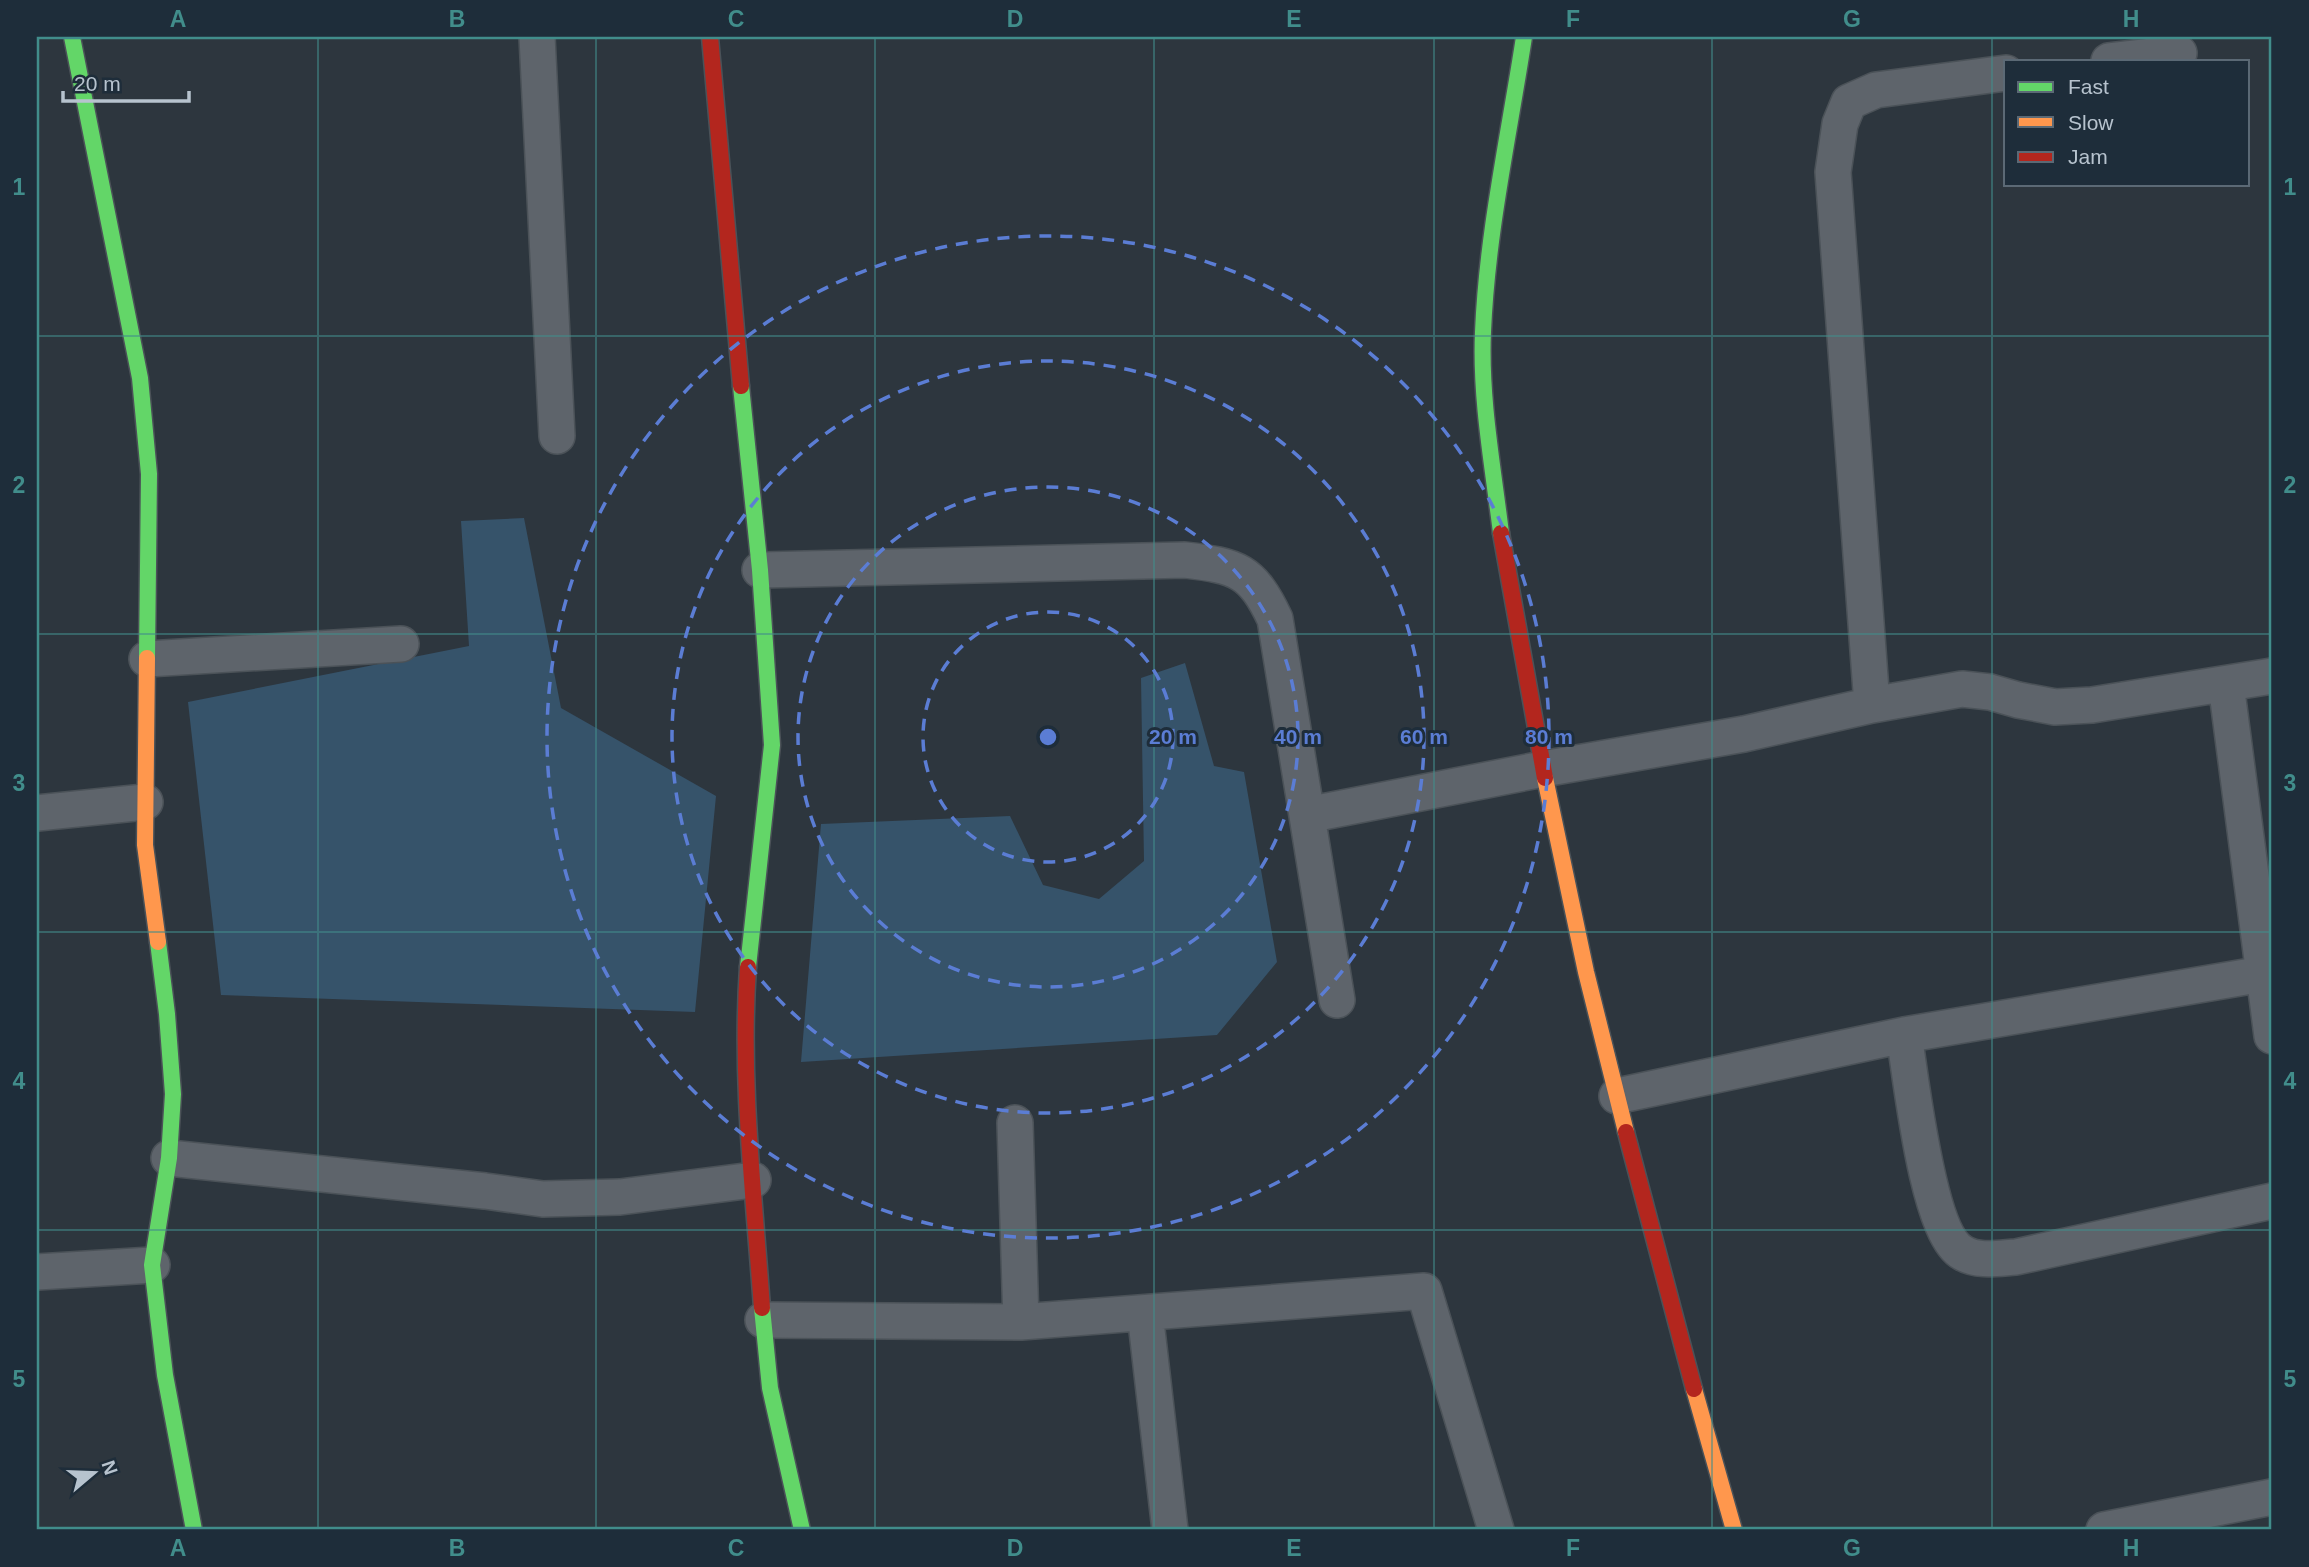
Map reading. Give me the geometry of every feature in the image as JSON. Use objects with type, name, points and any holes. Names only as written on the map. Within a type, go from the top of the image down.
[{"type":"street","points":[[72,37],[140,377],[149,474],[145,845],[167,1014],[173,1094],[169,1158],[152,1265],[165,1375],[194,1530]]},
{"type":"street","points":[[537,37],[557,436]]},
{"type":"street","points":[[710,37],[733,311],[760,570],[772,745],[745,1008],[748,1105],[762,1320],[771,1388],[802,1530]]},
{"type":"street","points":[[1524,37],[1488,266],[1483,334],[1485,397],[1501,531],[1543,769],[1586,972],[1646,1212],[1734,1530]]},
{"type":"street","points":[[2118,60],[2179,53]]},
{"type":"street","points":[[1872,705],[1833,172],[1840,124],[1849,102],[1876,90],[2004,73]]},
{"type":"street","points":[[760,570],[1185,560],[1223,564],[1246,575],[1264,596],[1275,619],[1338,1000]]},
{"type":"street","points":[[147,659],[401,643]]},
{"type":"street","points":[[1307,815],[1543,769],[1744,734],[1872,705],[1962,689],[1990,692],[2055,707],[2092,705],[2272,676]]},
{"type":"street","points":[[2225,684],[2272,1036]]},
{"type":"street","points":[[37,813],[145,802]]},
{"type":"street","points":[[1617,1096],[1904,1035],[2263,974]]},
{"type":"street","points":[[1904,1035],[1927,1174],[1938,1215],[1949,1239],[1962,1253],[1981,1258],[2016,1257],[2272,1201]]},
{"type":"street","points":[[1015,1123],[1021,1322]]},
{"type":"street","points":[[169,1158],[543,1199],[620,1197],[753,1180]]},
{"type":"street","points":[[37,1272],[152,1265]]},
{"type":"street","points":[[762,1320],[1021,1322],[1424,1291],[1496,1530]]},
{"type":"street","points":[[1145,1313],[1170,1530]]},
{"type":"street","points":[[2104,1530],[2272,1497]]},
{"type":"water","points":[[524,518],[561,708],[716,796],[695,1012],[221,995],[188,702],[469,646],[461,521]]},
{"type":"water","points":[[1185,663],[1214,766],[1244,772],[1277,962],[1217,1035],[801,1062],[821,824],[1010,816],[1043,885],[1099,899],[1144,861],[1141,678]]},
{"type":"traffic: fast","points":[[72,37],[140,378],[149,474],[147,658]]},
{"type":"traffic: fast","points":[[1501,533],[1485,407],[1483,332],[1494,221],[1524,37]]},
{"type":"traffic: fast","points":[[741,386],[760,570],[772,745],[748,967]]},
{"type":"traffic: fast","points":[[158,942],[173,1094],[169,1158],[152,1265],[165,1375],[194,1530]]},
{"type":"traffic: fast","points":[[762,1308],[770,1388],[802,1530]]},
{"type":"traffic: slow","points":[[147,658],[145,845],[158,942]]},
{"type":"traffic: slow","points":[[1545,778],[1586,972],[1626,1132]]},
{"type":"traffic: slow","points":[[1694,1389],[1734,1530]]},
{"type":"traffic: jam","points":[[710,37],[741,386]]},
{"type":"traffic: jam","points":[[1501,533],[1545,778]]},
{"type":"traffic: jam","points":[[748,967],[747,1095],[762,1308]]},
{"type":"traffic: jam","points":[[1626,1132],[1694,1389]]}]
